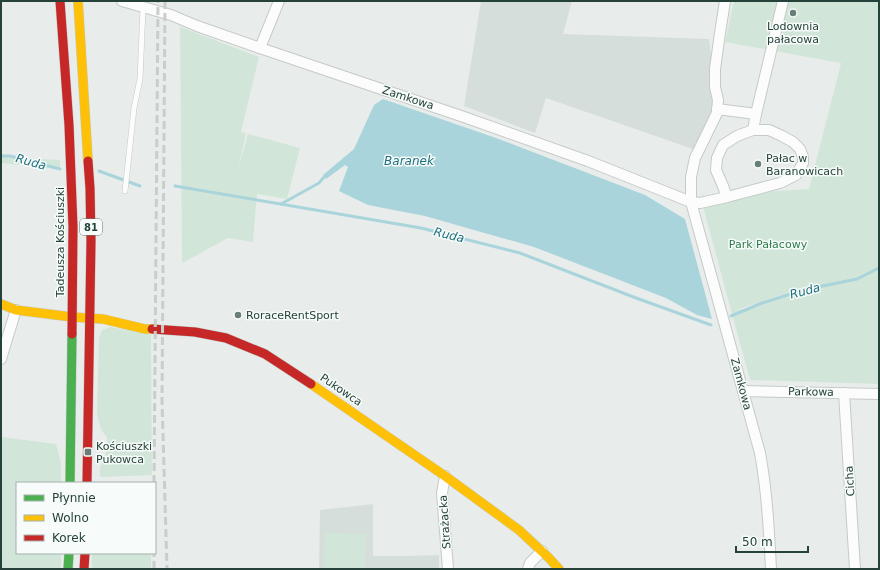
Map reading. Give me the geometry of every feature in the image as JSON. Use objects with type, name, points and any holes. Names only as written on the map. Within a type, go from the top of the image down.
[{"type":"main road","name":"Tadeusza Kościuszki","points":[[60,1],[70,125],[73,192],[70,482]]},
{"type":"main road","name":"81","points":[[78,1],[90,188],[91,242],[87,482]]},
{"type":"main road","name":"Pukowca","points":[[1,304],[16,310],[72,317],[103,319],[145,329],[195,332],[226,338],[247,346],[275,360],[445,476],[519,530],[559,569]]},
{"type":"main road","points":[[68,554],[68,569]]},
{"type":"main road","points":[[84,569],[85,554]]},
{"type":"street","name":"Zamkowa","points":[[122,1],[171,15],[197,26],[260,48],[464,117],[588,161],[691,202]]},
{"type":"street","points":[[260,48],[278,1]]},
{"type":"street","name":"Zamkowa","points":[[725,1],[715,69],[715,87],[718,100],[717,113],[695,158],[691,177],[691,202],[760,453],[764,478],[771,569]]},
{"type":"street","points":[[753,130],[782,1]]},
{"type":"street","points":[[717,109],[756,114]]},
{"type":"street","points":[[691,202],[700,203],[727,197],[780,183],[796,175],[803,164],[803,157],[800,148],[793,142],[769,130],[753,130],[737,136],[723,145],[717,158],[716,170],[727,197]]},
{"type":"street","points":[[1,359],[16,310]]},
{"type":"street","name":"Parkowa","points":[[743,391],[879,394]]},
{"type":"street","name":"Cicha","points":[[844,393],[855,569]]},
{"type":"street","name":"Strażacka","points":[[445,476],[442,492],[448,569]]},
{"type":"street","points":[[528,569],[530,563],[542,551]]},
{"type":"lane","points":[[125,191],[134,108],[140,79],[143,8]]},
{"type":"shaded area","points":[[481,1],[572,1],[563,34],[709,39],[713,69],[712,111],[693,149],[546,98],[535,133],[464,106]]},
{"type":"shaded area","points":[[373,504],[373,556],[439,555],[439,569],[319,569],[320,510]]},
{"type":"green space","name":"Park Pałacowy","points":[[734,1],[879,1],[879,384],[750,380],[700,196],[809,189],[841,63],[725,42]],"holes":[[[812,285],[752,308],[736,310]]]},
{"type":"green space","points":[[180,27],[259,57],[241,132],[246,133],[238,169],[248,134],[300,148],[287,199],[257,194],[253,242],[228,238],[182,263]]},
{"type":"green space","points":[[1,157],[60,160],[60,169],[1,163]]},
{"type":"green space","points":[[110,327],[151,334],[152,475],[100,477],[100,468],[107,449],[107,437],[101,430],[97,414],[99,338],[102,330]]},
{"type":"green space","points":[[1,437],[56,444],[61,462],[61,482],[16,482],[16,554],[61,554],[61,569],[1,569]]},
{"type":"green space","points":[[325,533],[366,534],[365,569],[324,569]]},
{"type":"green space","points":[[92,554],[151,554],[151,569],[92,569]]},
{"type":"water","name":"Baranek","points":[[383,99],[496,138],[645,195],[685,219],[712,319],[697,315],[666,298],[534,247],[425,216],[368,205],[339,191],[348,167],[345,165],[326,179],[323,175],[354,149],[374,105]]},
{"type":"waterway","name":"Ruda","points":[[1,156],[10,156],[60,169]]},
{"type":"waterway","name":"Ruda","points":[[99,171],[140,186]]},
{"type":"waterway","points":[[281,204],[319,183],[324,177]]},
{"type":"waterway","name":"Ruda","points":[[175,186],[421,228],[520,253],[711,325]]},
{"type":"waterway","name":"Ruda","points":[[731,316],[762,303],[803,290],[857,279],[879,268]]},
{"type":"railway","points":[[154,482],[158,1]]},
{"type":"railway","points":[[165,1],[162,400],[167,569]]},
{"type":"railway","points":[[154,554],[154,569]]},
{"type":"traffic: fast","points":[[70,482],[72,334]]},
{"type":"traffic: fast","points":[[68,569],[69,554]]},
{"type":"traffic: slow","points":[[78,1],[88,161]]},
{"type":"traffic: slow","points":[[1,304],[16,310],[72,317],[103,319],[145,329],[152,329]]},
{"type":"traffic: slow","points":[[311,384],[445,476],[519,530],[559,569]]},
{"type":"traffic: jam","points":[[60,1],[69,125],[73,227],[72,334]]},
{"type":"traffic: jam","points":[[87,482],[91,241],[88,161]]},
{"type":"traffic: jam","points":[[152,329],[195,332],[226,338],[265,354],[311,384]]},
{"type":"traffic: jam","points":[[84,569],[85,554]]},
{"type":"place","name":"Lodownia pałacowa","points":[[793,13]]},
{"type":"place","name":"Pałac w Baranowicach","points":[[758,164]]},
{"type":"place","name":"RoraceRentSport","points":[[238,315]]},
{"type":"place","name":"Kościuszki Pukowca","points":[[88,452]]}]
